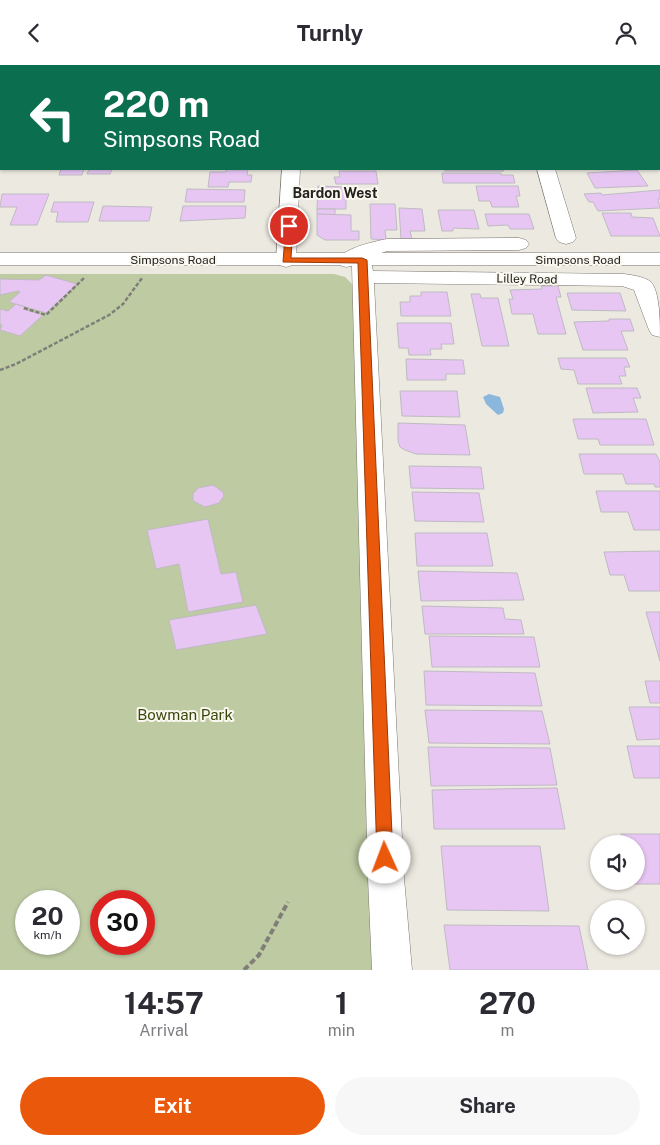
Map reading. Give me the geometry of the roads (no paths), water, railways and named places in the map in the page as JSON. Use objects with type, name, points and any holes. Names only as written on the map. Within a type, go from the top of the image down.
[{"type":"street","points":[[286,261],[292,170]]},
{"type":"street","points":[[546,170],[566,238]]},
{"type":"street","name":"Simpsons Road","points":[[357,266],[373,248],[387,245],[519,244]]},
{"type":"street","name":"Simpsons Road","points":[[0,259],[286,261],[357,266],[660,259]]},
{"type":"street","points":[[357,266],[392,970]]},
{"type":"street","name":"Lilley Road","points":[[357,266],[624,280],[643,286],[660,330]]},
{"type":"water","points":[[489,394],[500,397],[504,409],[503,413],[498,415],[486,404],[483,397]]},
{"type":"district","name":"Bardon West","points":[[335,193]]},
{"type":"park label","name":"Bowman Park","points":[[185,714]]}]
